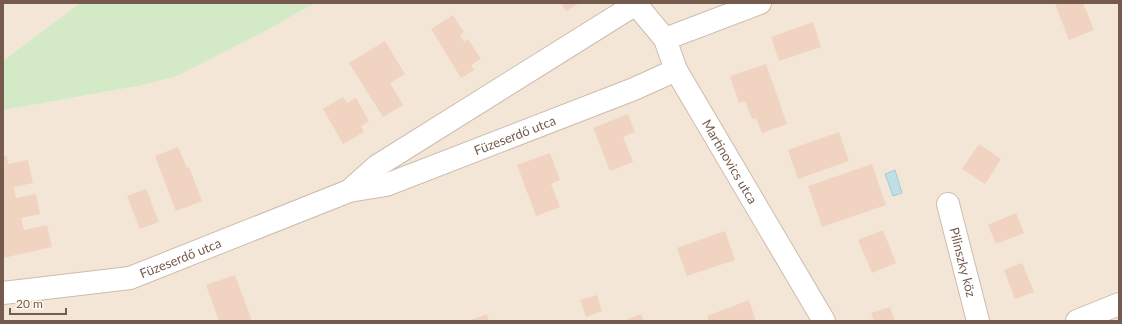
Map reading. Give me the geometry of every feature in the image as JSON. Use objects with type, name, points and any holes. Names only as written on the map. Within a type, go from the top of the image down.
[{"type":"street","points":[[665,39],[760,3]]},
{"type":"street","name":"Martinovics utca","points":[[635,4],[665,39],[676,70],[824,321]]},
{"type":"street","name":"Füzeserdő utca","points":[[349,191],[377,166],[635,4]]},
{"type":"street","name":"Füzeserdő utca","points":[[3,293],[130,278],[349,191],[386,185],[634,89],[676,70]]},
{"type":"street","name":"Pilinszky köz","points":[[948,204],[978,321]]},
{"type":"street","points":[[1077,321],[1119,304]]},
{"type":"shaded area","points":[[3,3],[80,3],[3,61]]},
{"type":"shaded area","points":[[315,3],[1119,3],[1119,321],[3,321],[3,110],[138,86],[175,77],[262,33]]},
{"type":"green space","points":[[80,3],[315,3],[262,33],[175,77],[138,86],[3,110],[3,61]]},
{"type":"water","points":[[895,170],[902,193],[893,196],[885,174]]},
{"type":"building","points":[[561,3],[580,3],[566,11]]},
{"type":"building","points":[[1055,3],[1083,3],[1094,30],[1069,40]]},
{"type":"building","points":[[453,15],[464,32],[460,35],[464,42],[468,39],[481,59],[471,65],[474,70],[461,78],[431,29]]},
{"type":"building","points":[[813,22],[821,47],[779,61],[771,37]]},
{"type":"building","points":[[385,41],[405,74],[390,83],[403,105],[383,117],[349,63]]},
{"type":"building","points":[[766,64],[787,124],[762,133],[756,118],[752,119],[745,101],[739,103],[730,76]]},
{"type":"building","points":[[343,97],[347,103],[356,98],[369,121],[361,126],[364,132],[343,144],[323,109]]},
{"type":"building","points":[[628,114],[635,132],[623,137],[633,162],[610,171],[593,128]]},
{"type":"building","points":[[839,132],[849,161],[798,179],[788,150]]},
{"type":"building","points":[[979,144],[1001,159],[985,184],[962,169]]},
{"type":"building","points":[[178,147],[187,168],[189,167],[202,201],[176,211],[155,156]]},
{"type":"building","points":[[550,153],[560,180],[551,184],[560,207],[536,216],[517,165]]},
{"type":"building","points":[[7,156],[8,164],[28,160],[33,183],[14,187],[16,198],[36,194],[40,214],[21,218],[24,230],[47,225],[52,247],[3,258],[3,157]]},
{"type":"building","points":[[872,164],[886,205],[822,227],[808,186]]},
{"type":"building","points":[[146,189],[159,222],[140,229],[127,196]]},
{"type":"building","points":[[1016,213],[1024,233],[996,244],[988,225]]},
{"type":"building","points":[[883,230],[896,263],[872,273],[858,240]]},
{"type":"building","points":[[725,231],[735,260],[687,276],[677,248]]},
{"type":"building","points":[[1022,263],[1034,292],[1015,299],[1004,270]]},
{"type":"building","points":[[235,275],[252,321],[219,321],[206,285]]},
{"type":"building","points":[[597,295],[602,311],[586,317],[580,300]]},
{"type":"building","points":[[749,300],[756,321],[709,321],[707,316]]},
{"type":"building","points":[[890,307],[895,321],[874,321],[871,313]]},
{"type":"building","points":[[487,314],[489,321],[468,321]]},
{"type":"building","points":[[641,314],[644,321],[623,321]]}]
